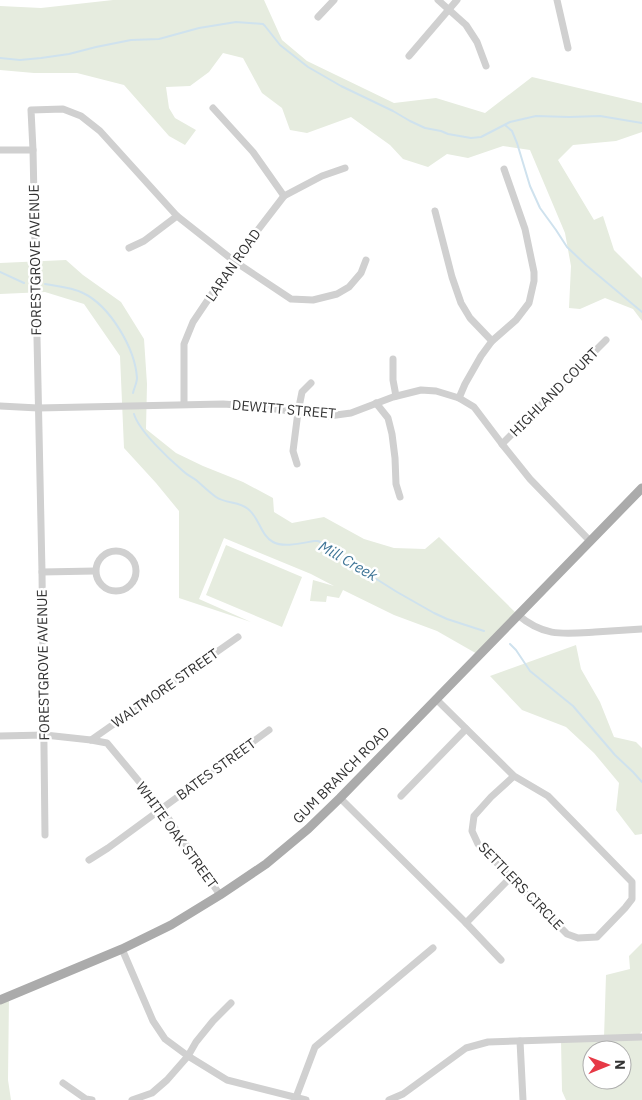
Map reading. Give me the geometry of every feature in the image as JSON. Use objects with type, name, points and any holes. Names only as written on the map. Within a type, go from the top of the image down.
[{"type":"main road","name":"GUM BRANCH ROAD","points":[[0,1000],[122,949],[171,925],[266,864],[308,829],[340,798],[642,488]]},
{"type":"street","points":[[318,18],[334,0]]},
{"type":"street","points":[[438,0],[466,25],[477,42],[486,66]]},
{"type":"street","points":[[409,56],[457,0]]},
{"type":"street","points":[[557,0],[568,48]]},
{"type":"street","points":[[213,108],[253,152],[284,196]]},
{"type":"street","name":"FORESTGROVE AVENUE","points":[[45,835],[42,572],[31,110],[63,109],[81,116],[100,131],[177,216],[234,261],[291,299],[313,300],[337,294],[349,287],[361,273],[366,260]]},
{"type":"street","points":[[0,150],[33,150]]},
{"type":"street","name":"LARAN ROAD","points":[[184,404],[184,344],[193,322],[234,261],[284,196],[322,176],[345,168]]},
{"type":"street","points":[[459,398],[481,356],[492,341],[516,320],[529,303],[534,281],[534,272],[525,230],[504,169]]},
{"type":"street","points":[[435,211],[452,277],[461,303],[470,318],[492,341]]},
{"type":"street","points":[[129,248],[144,241],[177,216]]},
{"type":"street","name":"HIGHLAND COURT","points":[[502,444],[606,340]]},
{"type":"street","points":[[393,359],[393,380],[396,396]]},
{"type":"street","points":[[297,464],[293,451],[298,412],[302,392],[311,383]]},
{"type":"street","name":"DEWITT STREET","points":[[0,406],[38,408],[224,404],[329,416],[350,413],[396,396],[422,390],[436,390],[459,398],[474,407],[530,479],[590,541]]},
{"type":"street","points":[[376,403],[388,418],[395,458],[396,484],[400,497]]},
{"type":"street","points":[[110,551],[123,551],[130,556],[135,564],[136,572],[130,586],[122,590],[109,590],[102,586],[95,571],[101,556],[110,551]]},
{"type":"street","points":[[42,572],[95,571]]},
{"type":"street","points":[[518,615],[534,626],[557,633],[642,629]]},
{"type":"street","name":"WALTMORE STREET","points":[[92,740],[238,637]]},
{"type":"street","name":"SETTLERS CIRCLE","points":[[436,699],[514,776],[548,796],[632,882],[632,899],[597,938],[578,938],[567,934],[478,844],[472,831],[474,816],[514,776]]},
{"type":"street","points":[[401,796],[466,729]]},
{"type":"street","name":"BATES STREET","points":[[89,860],[269,730]]},
{"type":"street","name":"WHITE OAK STREET","points":[[0,736],[44,735],[107,743],[162,808],[220,895]]},
{"type":"street","points":[[340,798],[466,922],[501,960]]},
{"type":"street","points":[[466,922],[511,877]]},
{"type":"street","points":[[296,1099],[315,1048],[433,948]]},
{"type":"street","points":[[122,949],[153,1021],[165,1038],[188,1056],[227,1080],[306,1100]]},
{"type":"street","points":[[132,1100],[152,1093],[168,1080],[188,1056],[201,1035],[231,1003]]},
{"type":"street","points":[[389,1100],[403,1094],[466,1048],[488,1042],[642,1037]]},
{"type":"street","points":[[520,1041],[523,1100]]},
{"type":"street","points":[[63,1083],[86,1099],[92,1100]]},
{"type":"shaded area","points":[[113,0],[264,0],[282,40],[307,61],[394,103],[436,98],[485,113],[532,77],[642,103],[642,132],[616,141],[573,145],[558,160],[594,220],[603,216],[614,250],[642,278],[642,321],[633,309],[605,298],[580,309],[569,308],[571,266],[565,233],[530,150],[503,146],[468,158],[447,154],[428,167],[403,159],[390,145],[351,117],[307,133],[290,130],[282,108],[262,93],[243,58],[223,53],[209,72],[190,86],[166,87],[169,108],[175,118],[196,130],[185,145],[169,136],[124,85],[77,73],[34,73],[0,70],[0,6],[41,8]]},
{"type":"shaded area","points":[[66,260],[83,275],[121,302],[144,339],[147,384],[146,429],[176,453],[243,482],[273,498],[274,512],[292,523],[324,517],[364,539],[394,548],[425,549],[439,537],[518,615],[479,655],[437,631],[394,615],[343,590],[339,598],[327,596],[326,602],[310,601],[313,580],[334,586],[311,574],[224,538],[199,599],[251,622],[179,598],[179,511],[124,448],[120,356],[84,304],[45,292],[0,294],[0,263]]},
{"type":"shaded area","points":[[226,545],[302,577],[282,627],[206,595]]},
{"type":"shaded area","points":[[576,645],[581,669],[600,702],[614,737],[636,742],[642,748],[642,834],[635,835],[616,810],[619,783],[594,753],[566,727],[522,710],[490,676]]},
{"type":"shaded area","points":[[642,943],[642,1031],[638,1036],[642,1037],[642,1100],[566,1100],[562,1091],[561,1040],[604,1038],[606,975],[630,969],[629,956]]},
{"type":"shaded area","points":[[9,997],[8,1080],[11,1100],[0,1100],[0,1000]]},
{"type":"waterway","points":[[0,58],[20,60],[69,54],[131,40],[159,39],[199,28],[236,22],[263,24],[280,45],[308,67],[341,86],[425,128],[471,138],[481,137],[510,122],[536,116],[600,116],[642,123]]},
{"type":"waterway","points":[[505,125],[512,131],[530,186],[540,208],[567,247],[642,312]]},
{"type":"waterway","name":"Mill Creek","points":[[0,272],[24,283]]},
{"type":"waterway","name":"Mill Creek","points":[[45,284],[79,291],[93,299],[103,308],[119,329],[132,354],[137,380],[133,393]]},
{"type":"waterway","name":"Mill Creek","points":[[134,414],[148,436],[170,459],[216,497],[245,506],[252,512],[266,535],[273,542],[288,545],[318,541],[329,546],[397,592],[434,613],[484,631]]},
{"type":"waterway","name":"Mill Creek","points":[[510,644],[530,671],[573,706],[615,755],[642,782]]}]
